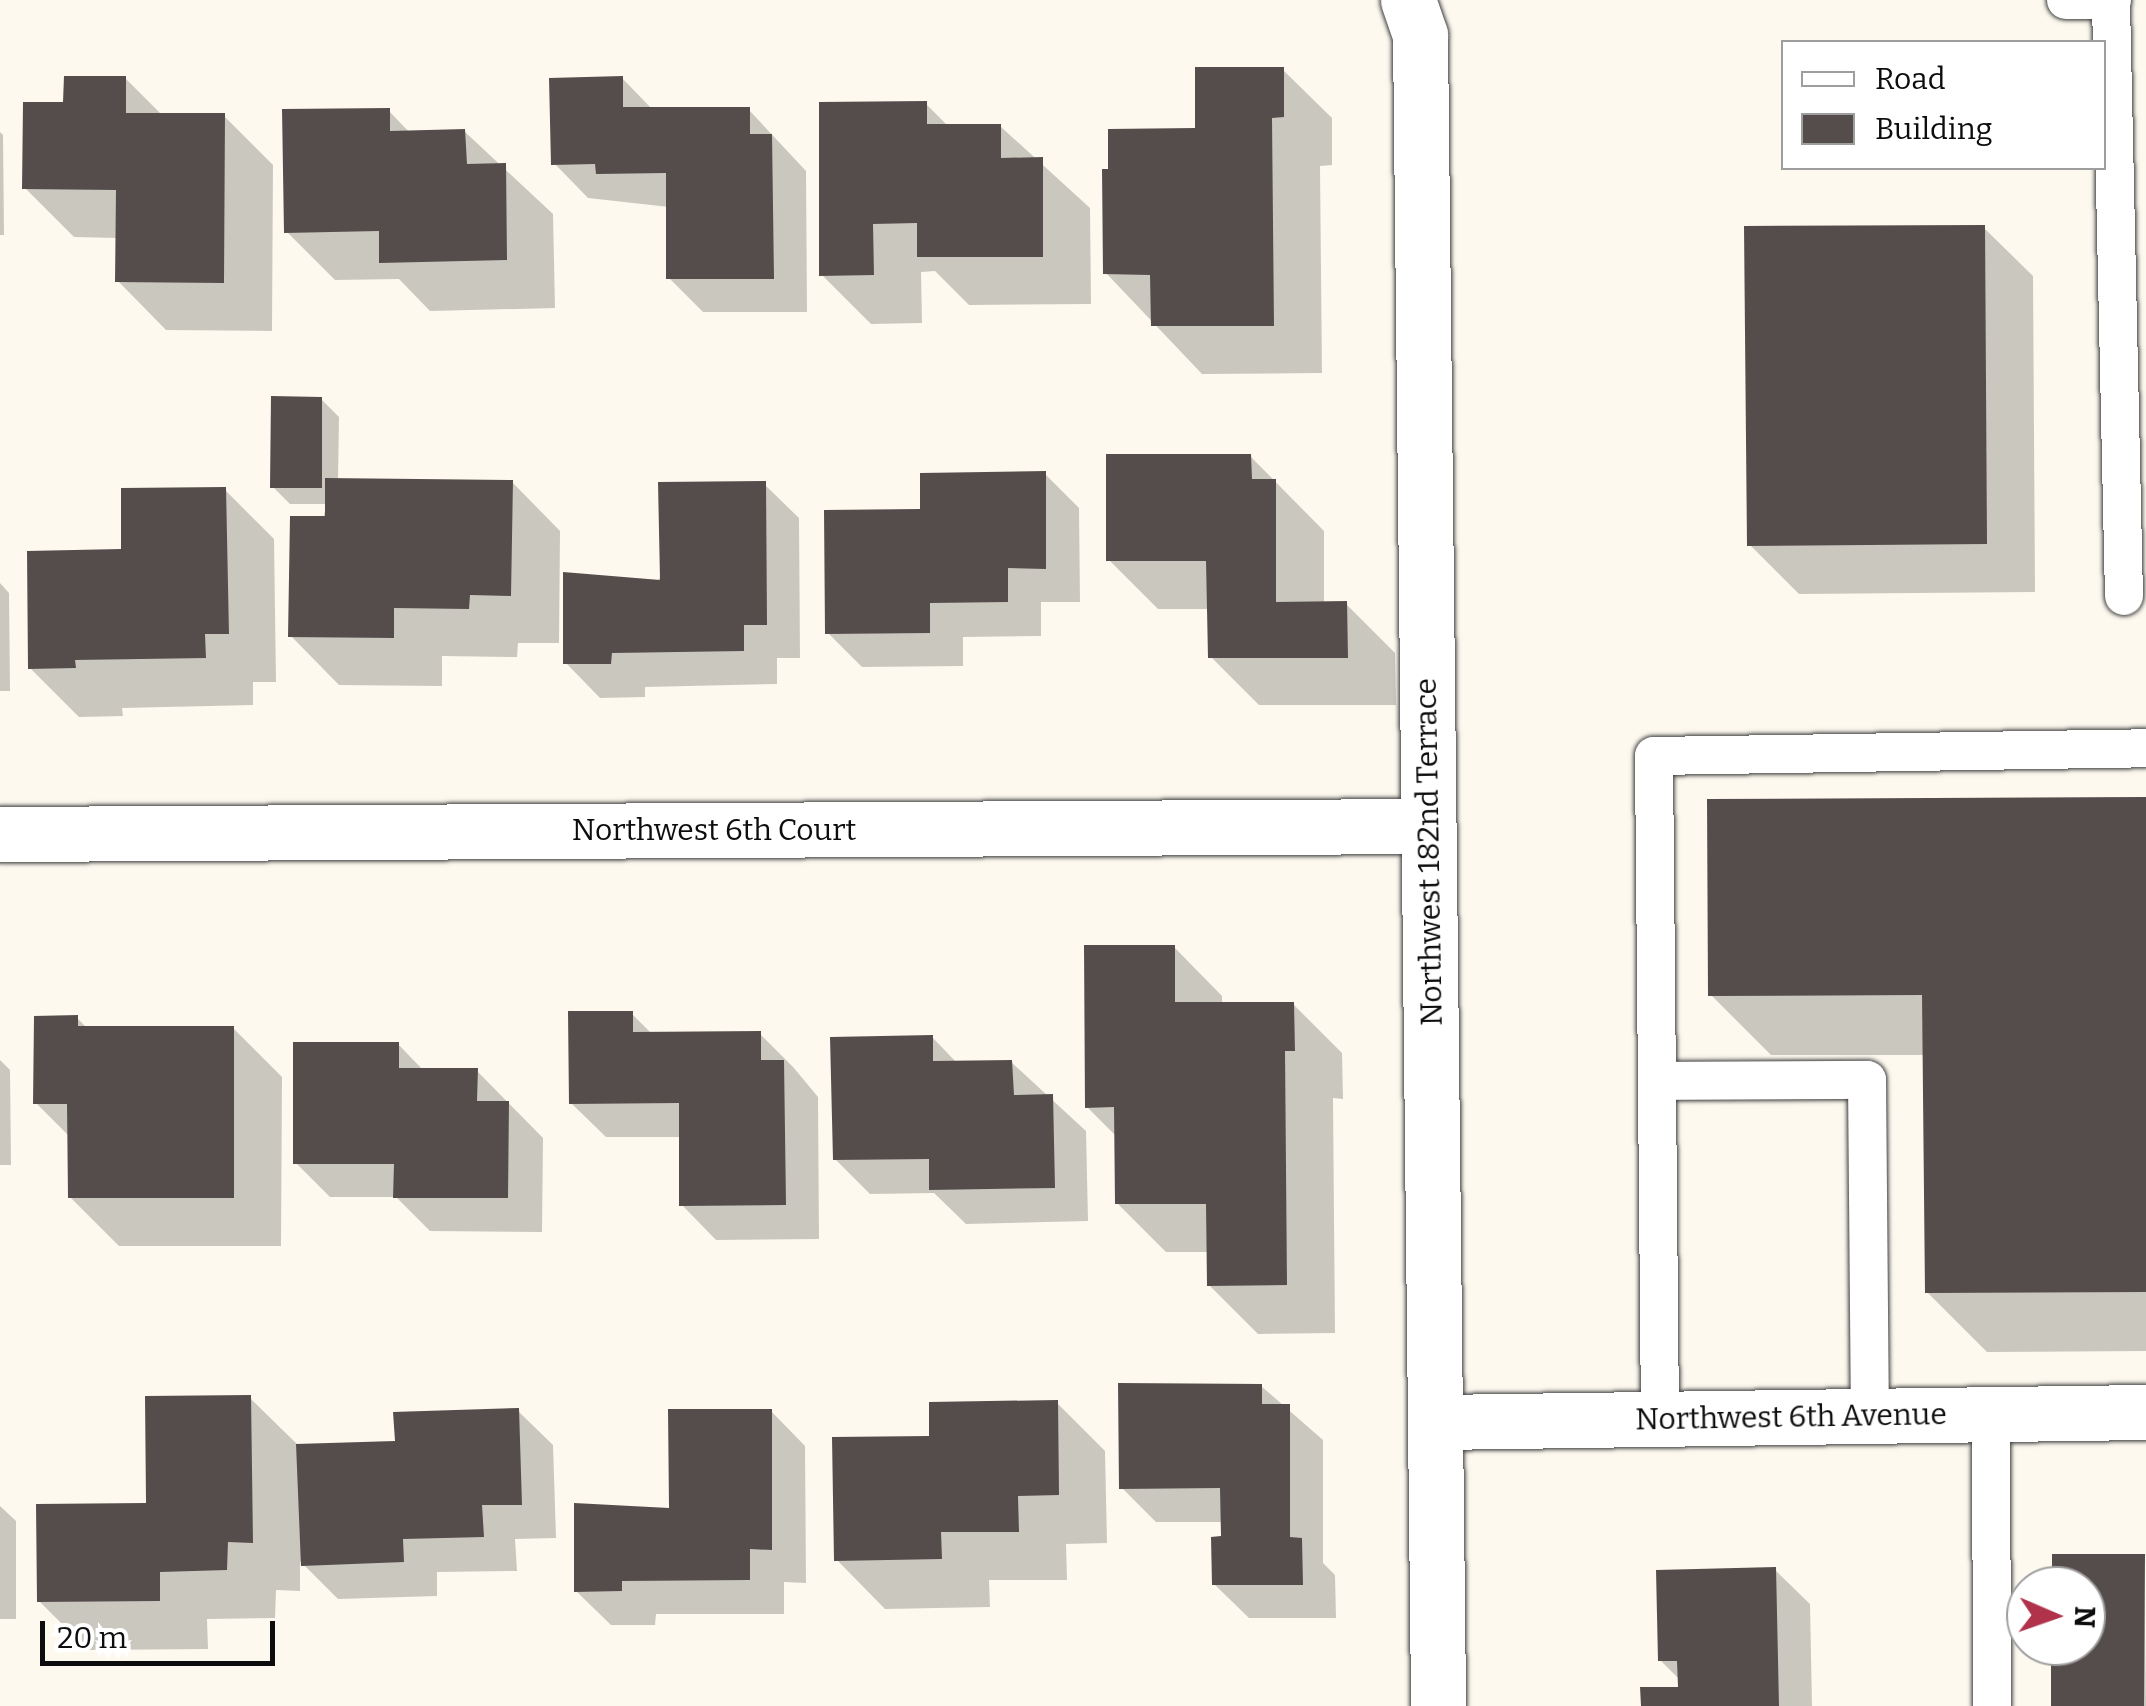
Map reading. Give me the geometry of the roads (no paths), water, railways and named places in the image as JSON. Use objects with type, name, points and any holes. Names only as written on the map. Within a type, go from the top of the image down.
[{"type":"street","name":"Northwest 182nd Terrace","points":[[1408,0],[1420,36],[1438,1706]]},
{"type":"street","name":"Northwest 6th Court","points":[[0,834],[1428,826]]},
{"type":"street","name":"Northwest 6th Avenue","points":[[1437,1422],[2146,1412]]},
{"type":"lane","points":[[2066,0],[2112,1],[2124,596]]},
{"type":"lane","points":[[1660,1419],[1654,756],[2146,748]]},
{"type":"lane","points":[[1657,1081],[1867,1080],[1870,1416]]},
{"type":"lane","points":[[1990,1414],[1992,1706]]}]
